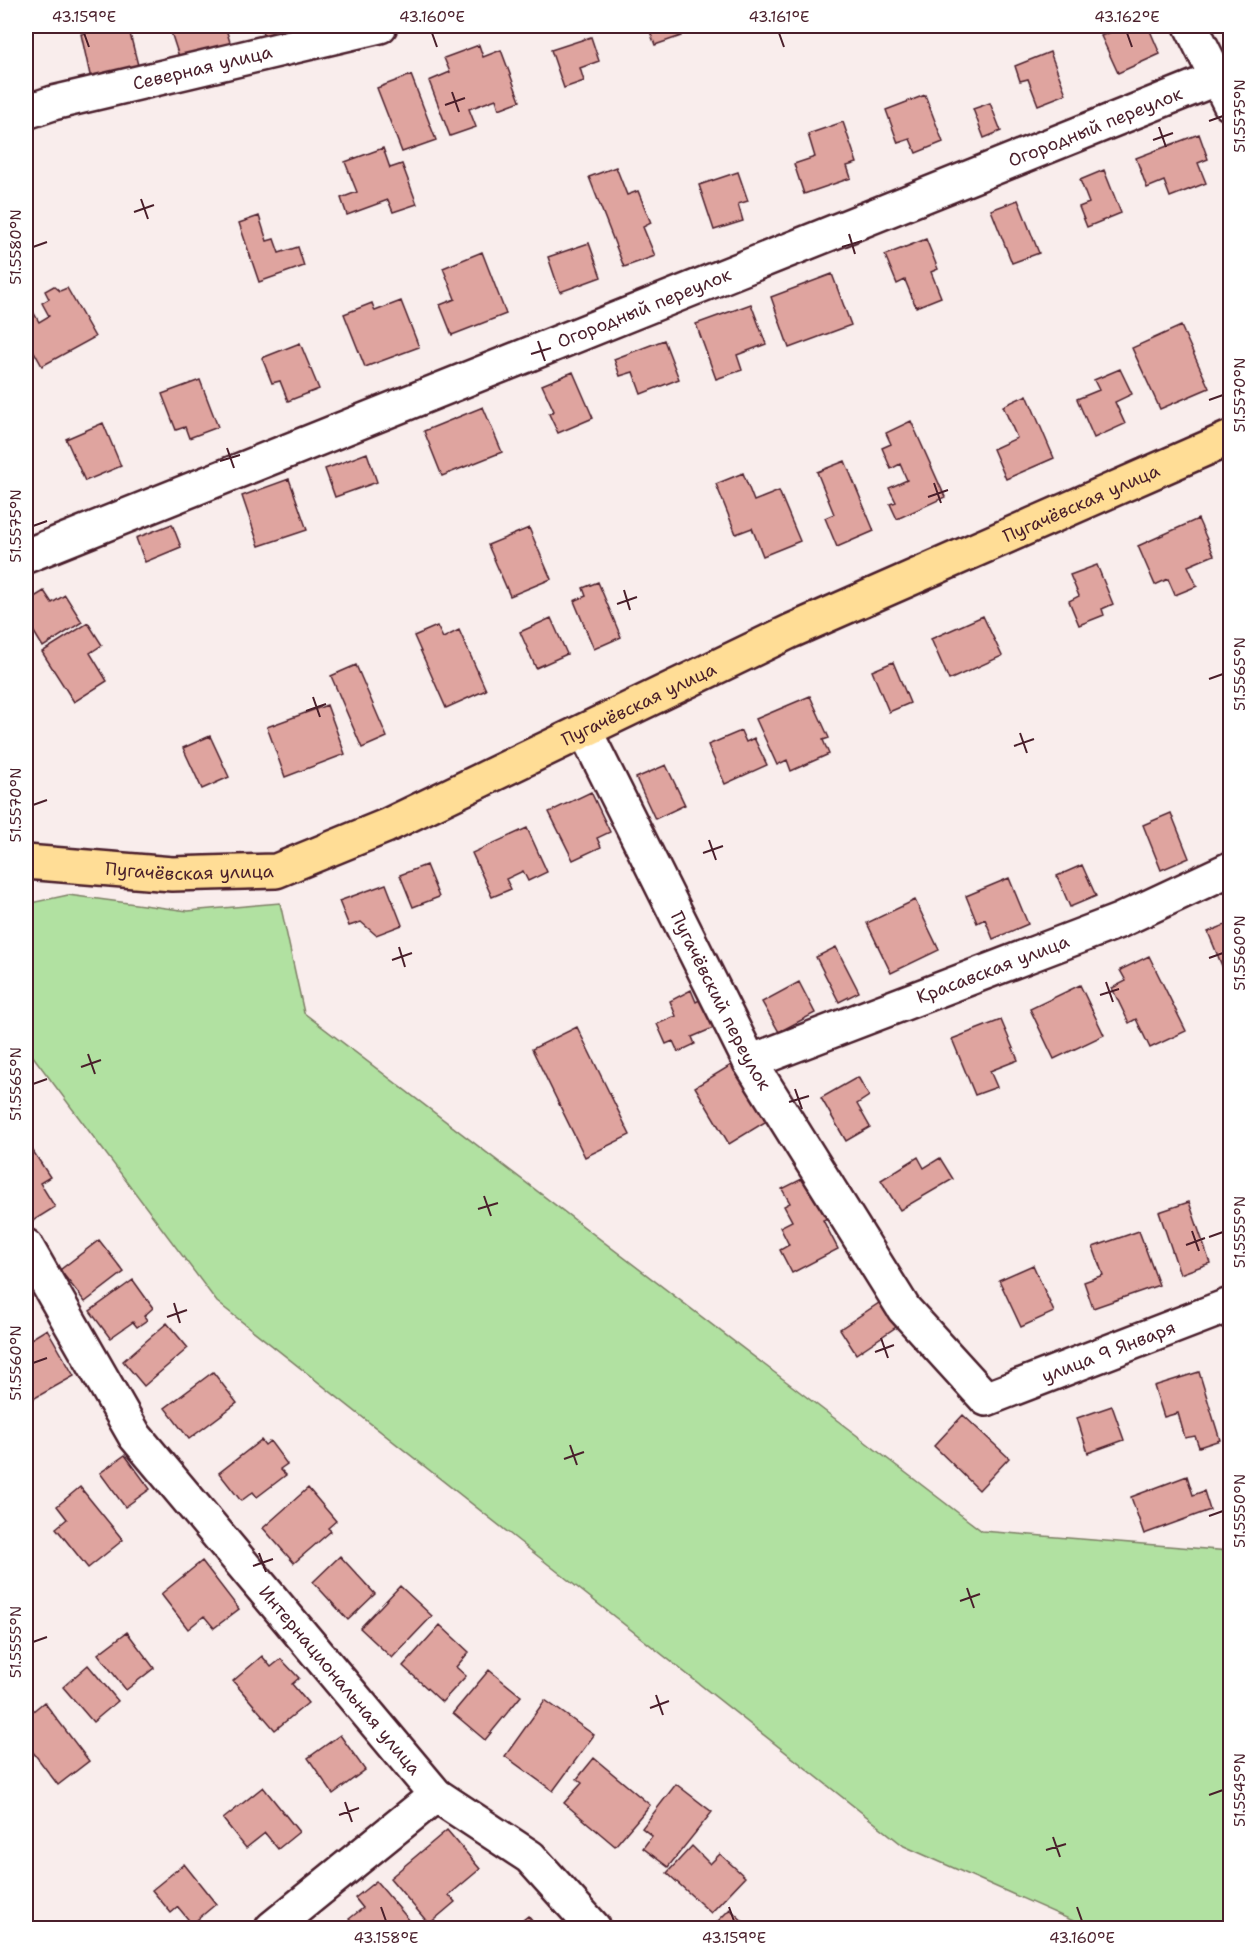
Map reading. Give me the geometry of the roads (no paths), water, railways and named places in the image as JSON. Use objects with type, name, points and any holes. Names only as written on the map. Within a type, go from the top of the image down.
[{"type":"main road","name":"Пугачёвская улица","points":[[26,862],[172,874],[276,871],[387,826],[790,631],[1230,438]]},
{"type":"street","name":"Северная улица","points":[[26,112],[53,103],[380,26]]},
{"type":"street","points":[[1191,26],[1226,86]]},
{"type":"street","name":"Огородный переулок","points":[[26,556],[1226,86]]},
{"type":"street","name":"Пугачёвский переулок","points":[[585,731],[750,1062],[904,1309],[986,1399]]},
{"type":"street","name":"Красавская улица","points":[[750,1062],[1119,921],[1230,869]]},
{"type":"street","name":"Интернациональная улица","points":[[26,1246],[135,1436],[436,1795],[530,1857],[594,1929]]},
{"type":"street","name":"улица 9 Января","points":[[986,1399],[1230,1305]]},
{"type":"street","points":[[272,1929],[436,1795]]}]
